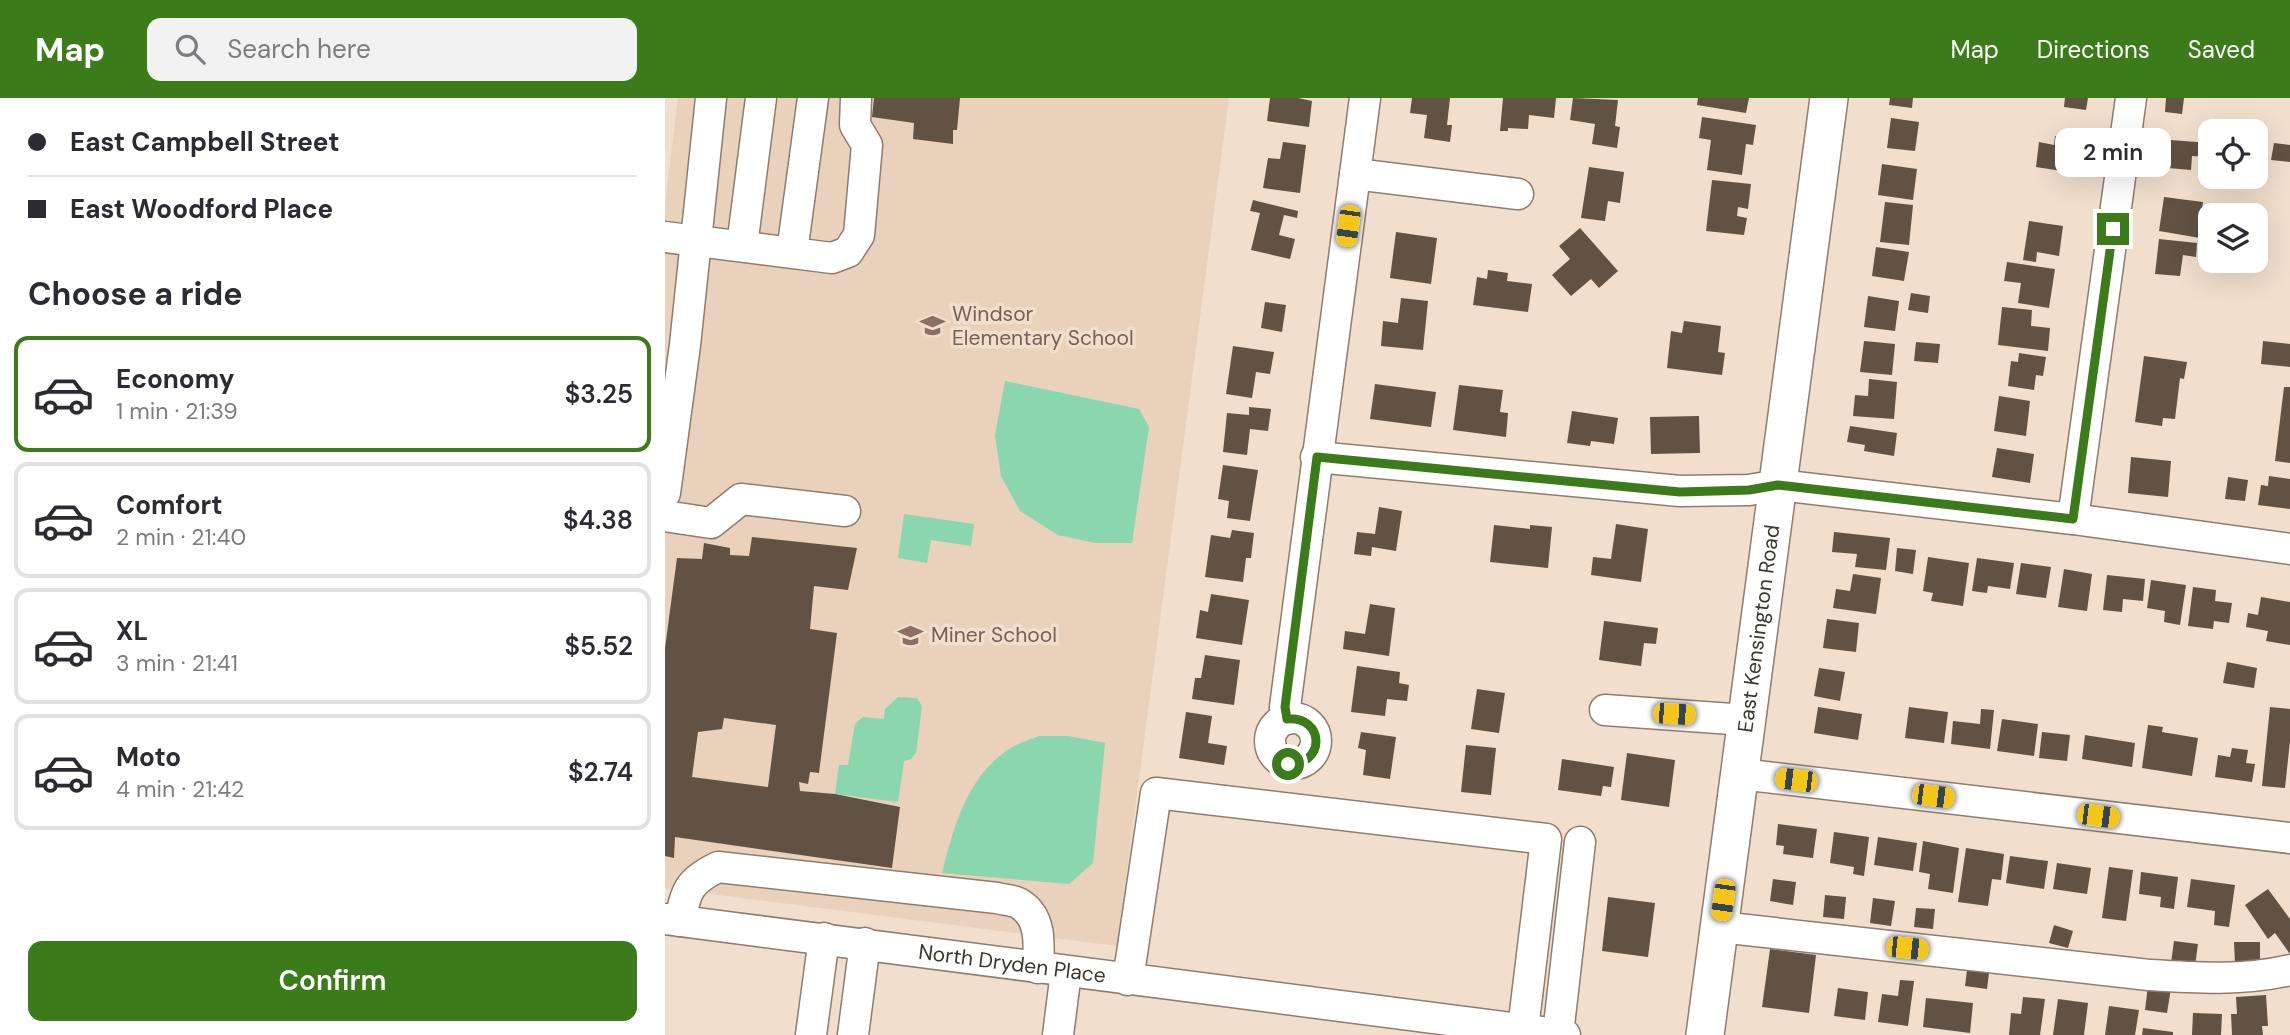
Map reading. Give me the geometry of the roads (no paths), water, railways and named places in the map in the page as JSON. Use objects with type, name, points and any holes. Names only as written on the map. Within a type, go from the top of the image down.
[{"type":"main road","name":"East Kensington Road","points":[[1705,1035],[1829,98]]},
{"type":"street","points":[[665,492],[711,98]]},
{"type":"street","points":[[742,246],[761,98]]},
{"type":"street","points":[[792,252],[813,98]]},
{"type":"street","points":[[665,237],[832,258],[848,252],[859,235],[867,145],[855,125],[856,98]]},
{"type":"street","points":[[1287,719],[1285,707],[1365,98]]},
{"type":"street","points":[[2073,519],[2131,98]]},
{"type":"street","points":[[1355,174],[1518,194]]},
{"type":"street","points":[[1317,457],[1680,492],[1749,490],[1778,485],[2073,519],[2290,549]]},
{"type":"street","points":[[665,516],[711,523],[741,499],[845,511]]},
{"type":"street","points":[[1605,710],[1747,720]]},
{"type":"street","points":[[1740,774],[2290,838]]},
{"type":"street","points":[[1128,980],[1156,793],[1532,837],[1546,839],[1524,1029]]},
{"type":"street","points":[[1561,1035],[1580,842]]},
{"type":"street","points":[[673,920],[698,877],[718,867],[997,898],[1019,904],[1035,920],[1039,944],[1052,970],[1058,1035]]},
{"type":"street","name":"North Dryden Place","points":[[673,920],[1561,1035]]},
{"type":"street","points":[[1720,927],[2149,975],[2247,977],[2290,970]]},
{"type":"street","points":[[811,1035],[824,938]]},
{"type":"street","points":[[853,1035],[865,943]]},
{"type":"place","name":"Windsor Elementary School","points":[[932,326]]},
{"type":"place","name":"Miner School","points":[[911,635]]}]
